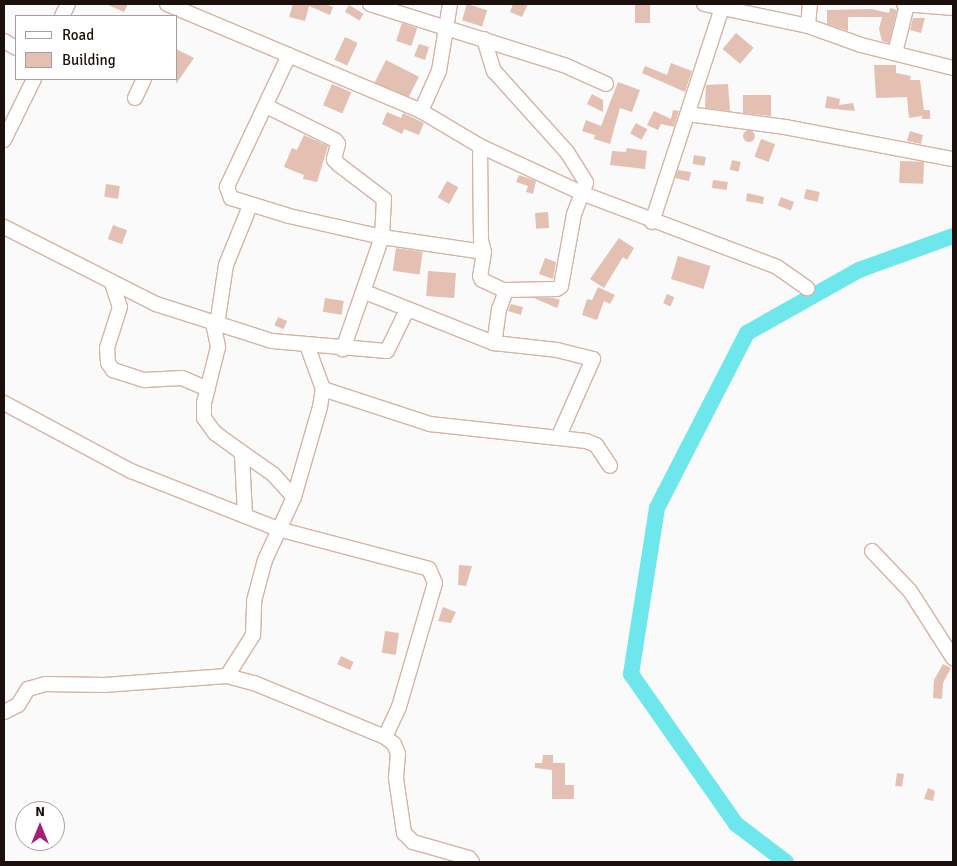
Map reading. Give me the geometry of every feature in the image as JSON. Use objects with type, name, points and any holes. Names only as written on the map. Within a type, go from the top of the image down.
[{"type":"street","points":[[370,4],[445,26],[564,65],[606,84]]},
{"type":"street","points":[[421,111],[439,71],[450,4]]},
{"type":"street","points":[[704,4],[808,26],[853,42],[953,68]]},
{"type":"street","points":[[808,26],[810,4]]},
{"type":"street","points":[[895,53],[906,4],[953,8]]},
{"type":"street","points":[[652,222],[722,8]]},
{"type":"street","points":[[173,10],[289,55],[421,111],[480,146],[584,194],[652,222],[777,267],[807,288]]},
{"type":"street","points":[[480,146],[481,240],[484,252],[480,278],[506,290],[560,287],[568,262],[574,214],[584,194],[584,178],[567,152],[494,71],[484,39]]},
{"type":"street","points":[[4,41],[15,47]]},
{"type":"street","points":[[289,55],[227,187],[232,198],[250,206],[382,237],[484,252]]},
{"type":"street","points":[[4,140],[34,80]]},
{"type":"street","points":[[134,98],[143,80]]},
{"type":"street","points":[[266,106],[335,140],[338,144],[334,158],[338,164],[383,197],[382,237],[365,292],[343,349]]},
{"type":"street","points":[[688,114],[785,127],[953,159]]},
{"type":"street","points":[[250,206],[226,265],[215,324],[218,347],[204,403],[204,418],[215,433],[273,474],[294,497]]},
{"type":"street","points":[[4,227],[156,304],[272,341],[343,349],[387,351],[407,310]]},
{"type":"street","points":[[112,283],[120,307],[107,348],[108,363],[113,370],[144,380],[182,378],[208,389]]},
{"type":"street","points":[[494,343],[506,290]]},
{"type":"street","points":[[365,292],[494,343],[557,350],[593,359],[558,438]]},
{"type":"street","points":[[227,676],[253,635],[254,600],[278,529],[294,497],[314,431],[323,389],[307,345]]},
{"type":"street","points":[[323,389],[430,424],[505,435],[558,438],[596,445],[610,466]]},
{"type":"street","points":[[4,402],[131,471],[278,529],[426,566],[433,575],[435,583],[402,696],[385,737]]},
{"type":"street","points":[[240,451],[244,463],[245,516]]},
{"type":"street","points":[[872,551],[910,591],[953,658]]},
{"type":"street","points":[[4,712],[18,705],[28,689],[45,684],[104,685],[227,676],[287,696],[321,713],[385,737],[394,744],[398,754],[396,778],[404,833],[413,842],[469,858],[472,862]]},
{"type":"building","points":[[106,4],[128,4],[124,12]]},
{"type":"building","points":[[293,4],[325,4],[333,7],[330,15],[309,6],[305,21],[289,17]]},
{"type":"building","points":[[467,4],[487,10],[482,26],[462,20]]},
{"type":"building","points":[[513,4],[528,4],[522,17],[510,12]]},
{"type":"building","points":[[635,4],[650,4],[650,23],[635,23]]},
{"type":"building","points":[[349,5],[364,14],[359,21],[345,12]]},
{"type":"building","points":[[890,8],[897,10],[889,43],[882,41],[879,29],[882,17],[848,17],[848,31],[827,24],[827,10],[871,9],[889,13]]},
{"type":"building","points":[[913,18],[925,18],[921,33],[910,30]]},
{"type":"building","points":[[402,23],[417,28],[411,46],[396,41]]},
{"type":"building","points":[[736,33],[754,48],[740,64],[723,49]]},
{"type":"building","points":[[345,37],[358,43],[347,66],[334,60]]},
{"type":"building","points":[[419,44],[429,47],[425,60],[414,56]]},
{"type":"building","points":[[178,50],[194,58],[176,84],[176,80],[178,80]]},
{"type":"building","points":[[386,60],[419,77],[408,99],[375,82]]},
{"type":"building","points":[[671,63],[692,71],[685,92],[642,73],[645,66],[667,75]]},
{"type":"building","points":[[874,65],[896,65],[896,73],[911,76],[910,80],[920,80],[924,110],[930,110],[930,119],[922,119],[922,116],[909,118],[907,97],[876,98]]},
{"type":"building","points":[[618,82],[640,90],[632,112],[620,108],[610,144],[594,139],[595,135],[582,131],[586,120],[601,126]]},
{"type":"building","points":[[332,84],[351,92],[342,113],[323,105]]},
{"type":"building","points":[[728,84],[730,111],[705,108],[706,85]]},
{"type":"building","points":[[592,94],[603,100],[603,112],[587,104]]},
{"type":"building","points":[[743,95],[771,95],[771,116],[743,113]]},
{"type":"building","points":[[827,96],[840,99],[839,105],[853,103],[855,111],[825,108]]},
{"type":"building","points":[[673,110],[679,111],[674,127],[661,124],[658,130],[647,125],[654,111],[671,119]]},
{"type":"building","points":[[387,112],[401,118],[403,113],[424,123],[419,135],[404,129],[402,134],[382,124]]},
{"type":"building","points":[[636,123],[647,129],[642,140],[630,133]]},
{"type":"building","points":[[747,130],[751,130],[755,136],[751,142],[747,142],[743,138],[743,134]]},
{"type":"building","points":[[910,131],[923,135],[921,144],[907,141]]},
{"type":"building","points":[[304,135],[328,146],[317,182],[303,179],[304,175],[284,167],[292,148],[297,150]]},
{"type":"building","points":[[761,139],[775,144],[769,162],[755,157]]},
{"type":"building","points":[[627,148],[647,151],[645,169],[610,165],[612,151],[626,152]]},
{"type":"building","points":[[694,155],[706,157],[704,166],[693,164]]},
{"type":"building","points":[[732,160],[741,162],[739,172],[730,170]]},
{"type":"building","points":[[900,161],[924,162],[923,184],[899,183]]},
{"type":"building","points":[[678,170],[691,172],[689,181],[675,178]]},
{"type":"building","points":[[519,175],[536,181],[533,194],[526,192],[528,186],[516,182]]},
{"type":"building","points":[[713,180],[728,182],[727,190],[712,188]]},
{"type":"building","points":[[447,181],[458,187],[449,204],[438,198]]},
{"type":"building","points":[[106,184],[120,186],[118,199],[104,197]]},
{"type":"building","points":[[806,189],[820,192],[818,202],[804,199]]},
{"type":"building","points":[[747,193],[764,197],[763,204],[746,201]]},
{"type":"building","points":[[781,197],[794,202],[791,210],[778,205]]},
{"type":"building","points":[[548,212],[549,228],[536,229],[535,213]]},
{"type":"building","points":[[113,225],[127,230],[122,244],[108,239]]},
{"type":"building","points":[[619,238],[634,248],[627,260],[623,257],[604,288],[590,279]]},
{"type":"building","points":[[396,248],[423,252],[420,275],[393,271]]},
{"type":"building","points":[[678,256],[711,266],[703,289],[671,279]]},
{"type":"building","points":[[545,258],[556,262],[553,279],[539,274]]},
{"type":"building","points":[[428,271],[456,273],[454,298],[426,296]]},
{"type":"building","points":[[598,287],[615,295],[610,304],[604,301],[597,320],[582,315],[587,299],[592,300]]},
{"type":"building","points":[[667,294],[674,297],[670,306],[663,303]]},
{"type":"building","points":[[325,298],[344,301],[342,315],[323,312]]},
{"type":"building","points":[[534,298],[554,298],[560,300],[557,308]]},
{"type":"building","points":[[511,304],[523,307],[521,315],[508,311]]},
{"type":"building","points":[[278,317],[287,321],[283,329],[274,325]]},
{"type":"building","points":[[459,565],[472,566],[466,586],[458,585]]},
{"type":"building","points":[[443,607],[456,612],[451,623],[438,621]]},
{"type":"building","points":[[385,631],[399,633],[396,655],[382,653]]},
{"type":"building","points":[[341,656],[354,662],[350,670],[337,664]]},
{"type":"building","points":[[943,664],[951,668],[943,683],[942,699],[933,698],[934,680]]},
{"type":"building","points":[[543,755],[553,755],[553,763],[565,763],[565,785],[574,785],[574,799],[552,799],[552,770],[535,768],[535,763],[542,763]]},
{"type":"building","points":[[897,773],[904,774],[902,787],[895,786]]},
{"type":"building","points":[[928,788],[935,791],[933,801],[924,799]]},
{"type":"waterway","points":[[786,862],[736,824],[631,674],[657,508],[747,333],[859,270],[953,236]]}]
